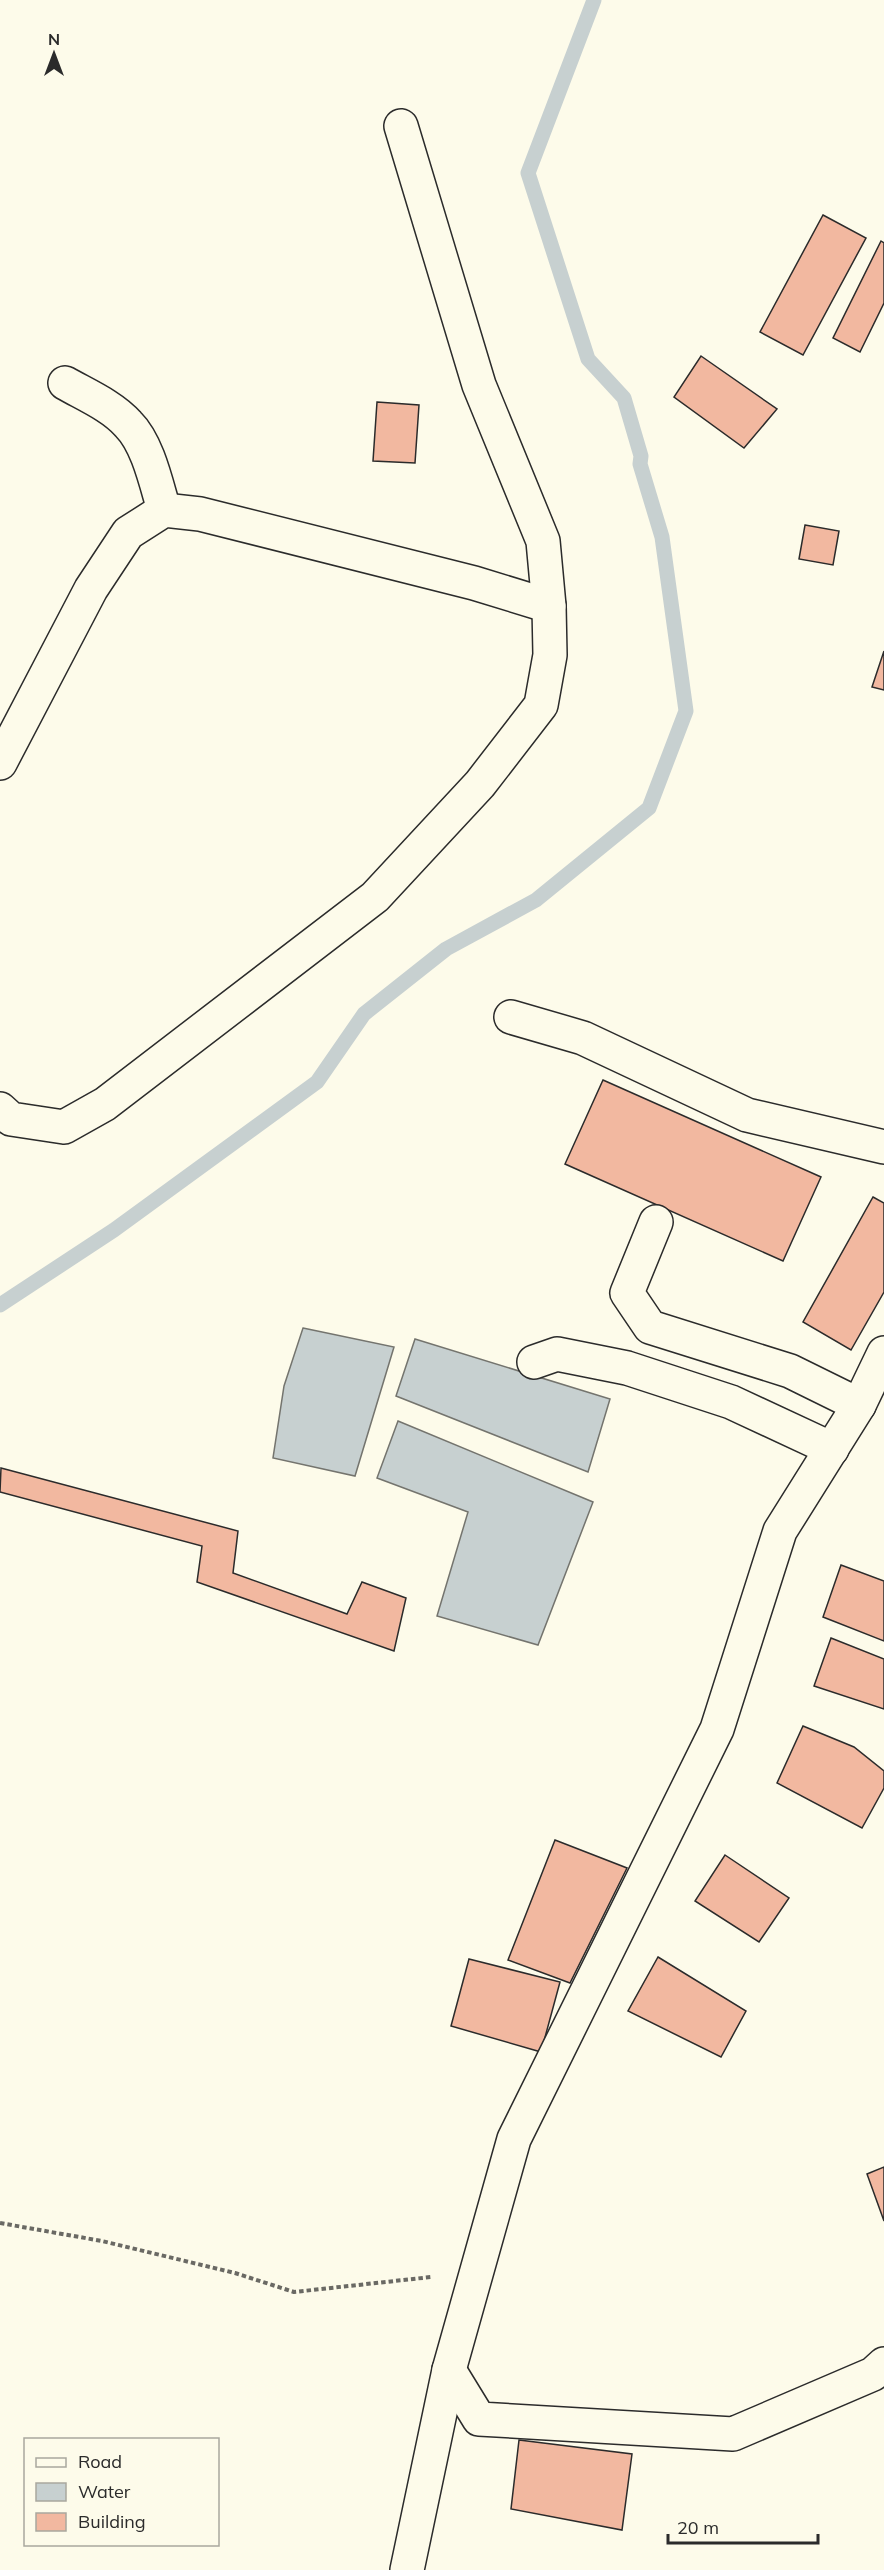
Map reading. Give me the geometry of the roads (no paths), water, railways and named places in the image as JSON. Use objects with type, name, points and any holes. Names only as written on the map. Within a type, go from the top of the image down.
[{"type":"street","points":[[0,1109],[12,1119],[64,1127],[105,1104],[375,897],[480,784],[541,705],[550,655],[549,606],[543,541],[479,385],[401,126]]},
{"type":"street","points":[[65,383],[105,406],[129,424],[148,458],[164,510]]},
{"type":"street","points":[[0,763],[91,589],[128,533],[164,510],[200,514],[474,583],[549,606]]},
{"type":"street","points":[[511,1017],[583,1038],[747,1115],[884,1147]]},
{"type":"street","points":[[656,1222],[627,1293],[650,1327],[790,1371],[860,1405]]},
{"type":"street","points":[[407,2570],[449,2370],[514,2139],[717,1729],[780,1531],[860,1405],[884,1353]]},
{"type":"street","points":[[534,1362],[557,1354],[627,1368],[731,1402],[832,1449]]},
{"type":"street","points":[[449,2370],[479,2419],[733,2434],[873,2374],[884,2364]]},
{"type":"water","points":[[303,1328],[394,1347],[355,1476],[273,1458],[284,1386]]},
{"type":"water","points":[[415,1339],[610,1399],[588,1472],[396,1396]]},
{"type":"water","points":[[398,1421],[593,1502],[538,1645],[437,1616],[468,1512],[377,1478]]},
{"type":"waterway","points":[[0,1305],[114,1230],[317,1082],[364,1014],[446,949],[536,900],[649,808],[686,711],[662,537],[640,464],[641,456],[624,398],[588,359],[528,173],[594,0]]}]
